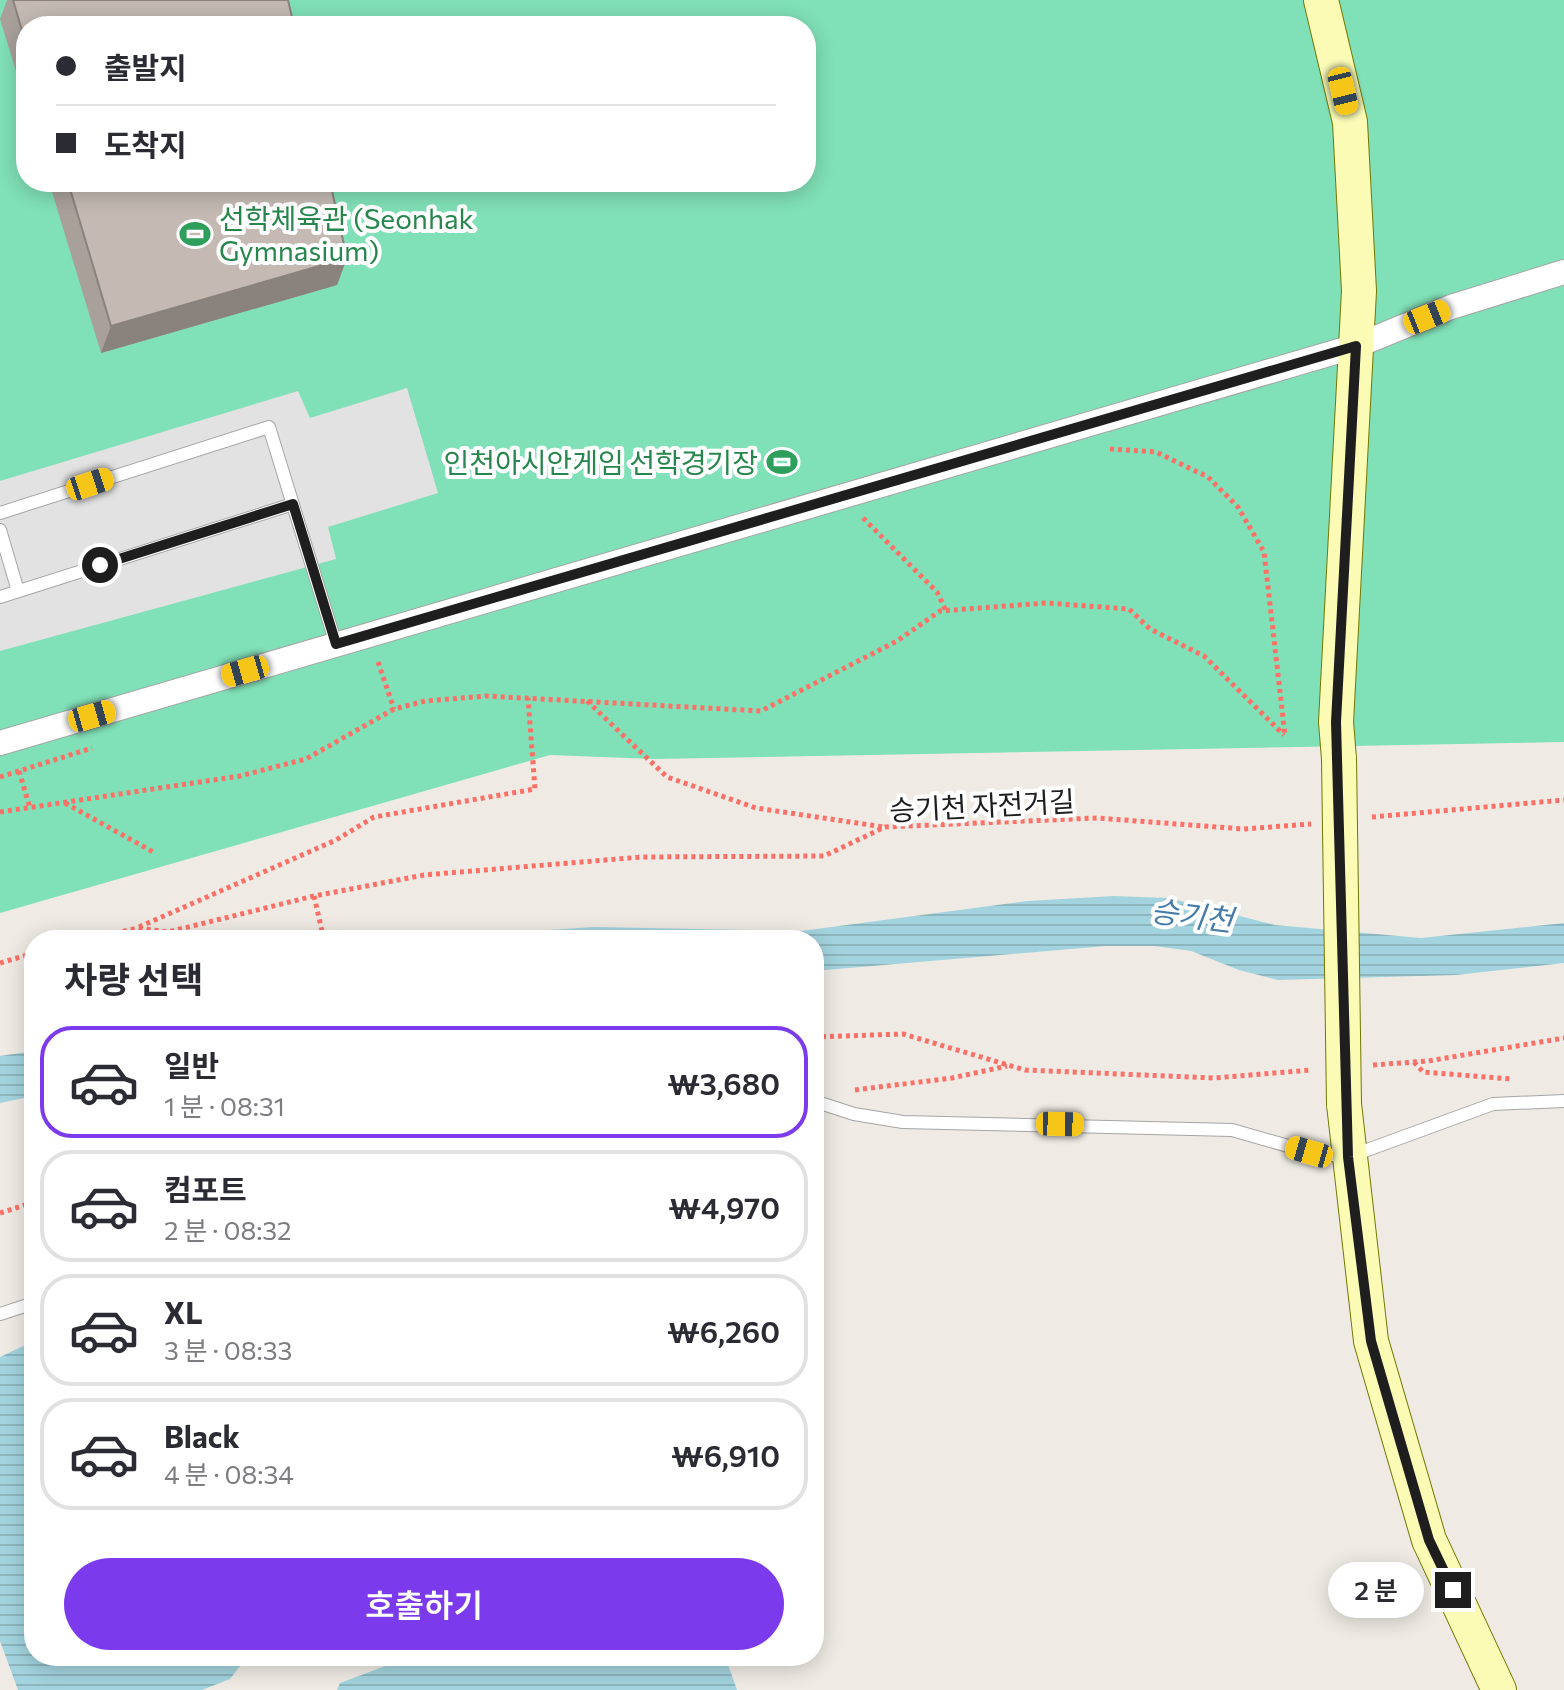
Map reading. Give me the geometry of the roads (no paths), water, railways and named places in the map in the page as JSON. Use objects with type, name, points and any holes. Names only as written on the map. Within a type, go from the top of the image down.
[{"type":"street","points":[[1321,0],[1350,122],[1359,291],[1336,722],[1344,1104],[1348,1157],[1375,1355],[1429,1540],[1499,1690]]},
{"type":"street","points":[[0,743],[1356,346],[1451,307],[1564,272]]},
{"type":"lane","points":[[0,513],[269,427],[336,644]]},
{"type":"lane","points":[[0,597],[293,504]]},
{"type":"lane","points":[[0,530],[18,591]]},
{"type":"lane","points":[[824,1103],[854,1114],[903,1122],[1232,1130],[1309,1152],[1348,1157],[1493,1104],[1564,1101]]},
{"type":"lane","points":[[0,1314],[24,1306]]},
{"type":"water","name":"승기천","points":[[1114,896],[1169,898],[1275,925],[1421,938],[1564,923],[1564,963],[1456,975],[1278,980],[1239,970],[1191,951],[1154,946],[1106,946],[824,970],[824,930],[809,930],[1028,901]]},
{"type":"water","points":[[594,927],[749,930],[549,930]]},
{"type":"water","points":[[24,1052],[24,1098],[0,1103],[0,1056]]},
{"type":"water","points":[[24,1346],[24,1666],[240,1666],[230,1679],[202,1690],[18,1690],[0,1641],[0,1357]]},
{"type":"water","points":[[385,1666],[729,1666],[737,1690],[337,1690],[340,1683]]},
{"type":"place","name":"선학체육관 (Seonhak Gymnasium)","points":[[195,234]]},
{"type":"place","name":"인천아시안게임 선학경기장","points":[[782,462]]}]
